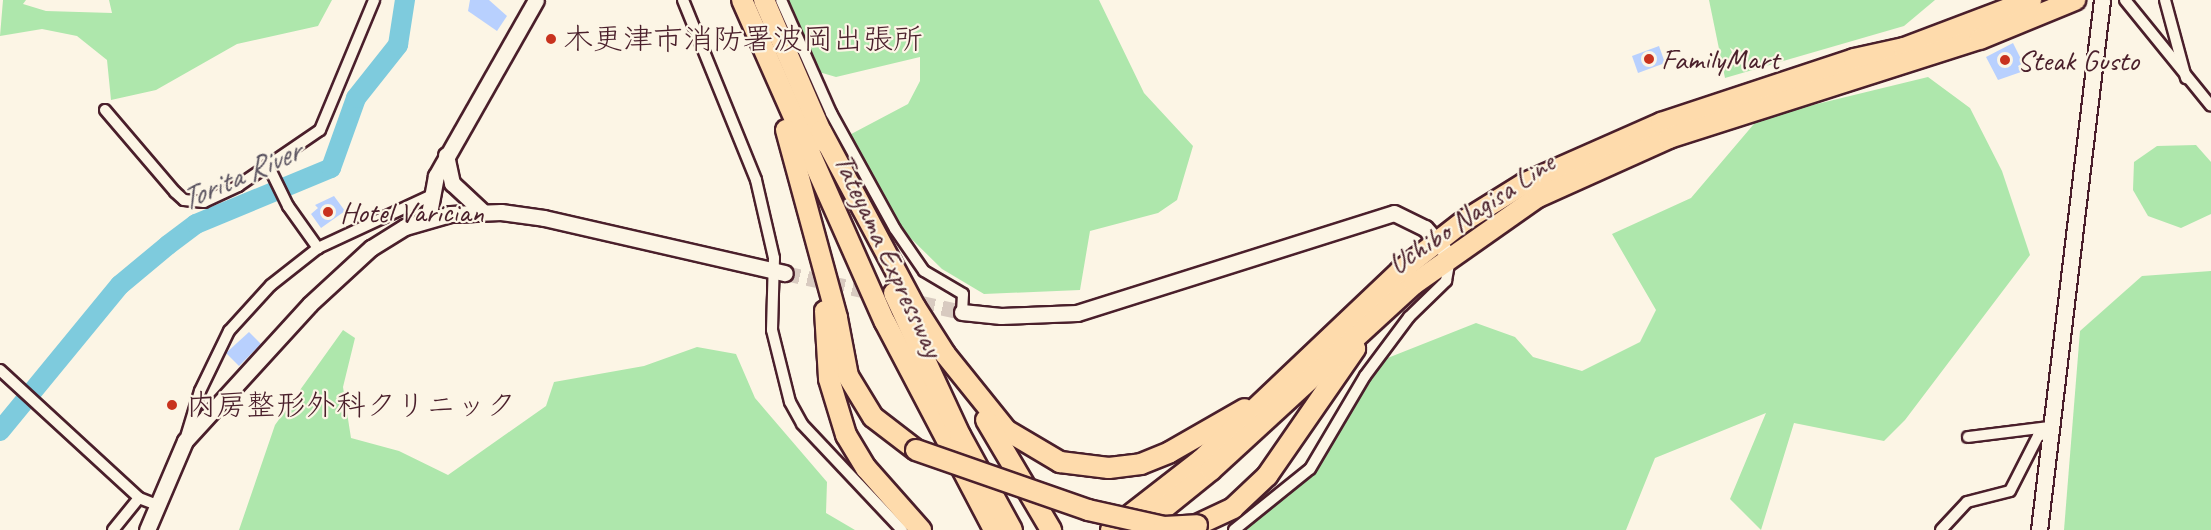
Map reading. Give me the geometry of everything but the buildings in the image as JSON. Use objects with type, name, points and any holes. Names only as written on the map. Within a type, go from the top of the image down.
[{"type":"highway","points":[[740,0],[793,152],[813,224],[848,376],[873,417],[916,450],[1107,515],[1164,527],[1197,525],[1233,508],[1268,476],[1381,313]]},
{"type":"highway","name":"Tateyama Expressway","points":[[740,0],[885,322],[994,530]]},
{"type":"highway","name":"Tateyama Expressway","points":[[764,0],[821,131],[960,435],[1012,530]]},
{"type":"highway","name":"Uchibo Nagisa Line","points":[[1111,530],[1192,468],[1438,240],[1525,183],[1627,136],[1854,59],[1904,48],[2031,0]]},
{"type":"highway","name":"Uchibo Nagisa Line","points":[[1137,530],[1211,470],[1381,313],[1450,257],[1538,198],[1633,152],[1715,122],[1980,39],[2075,0]]},
{"type":"highway","points":[[821,131],[945,354],[1051,530]]},
{"type":"highway","points":[[813,224],[835,405],[866,468],[921,530]]},
{"type":"highway","points":[[945,354],[1006,430],[1060,462],[1089,466],[1141,464],[1265,399]]},
{"type":"street","points":[[105,110],[184,200],[204,202],[269,169],[308,140],[327,119],[374,0]]},
{"type":"street","points":[[428,219],[428,197],[446,155],[536,0]]},
{"type":"street","points":[[683,0],[756,180],[780,272]]},
{"type":"street","points":[[781,0],[831,113],[895,230],[924,271],[963,294],[962,312],[1012,316],[1077,313],[1394,213],[1409,217],[1438,240],[1450,257],[1446,281],[1409,317],[1365,376],[1310,470],[1234,530]]},
{"type":"street","points":[[2039,530],[2102,0]]},
{"type":"street","points":[[2125,0],[2186,80],[2211,106]]},
{"type":"street","points":[[2165,0],[2186,80]]},
{"type":"street","points":[[446,155],[452,183],[482,211]]},
{"type":"street","points":[[269,169],[288,206],[318,248]]},
{"type":"street","points":[[147,530],[185,441],[200,391],[229,331],[271,285],[318,248],[428,197]]},
{"type":"street","points":[[185,441],[310,304],[371,248],[428,219],[482,211],[544,218],[780,272]]},
{"type":"street","points":[[780,272],[770,285],[772,330],[790,402],[802,424],[902,530]]},
{"type":"street","points":[[0,370],[139,498],[157,505]]},
{"type":"street","points":[[1968,437],[2051,429]]},
{"type":"street","points":[[1941,530],[1967,502],[2010,491],[2038,436],[2051,429]]},
{"type":"street","points":[[113,530],[139,498]]},
{"type":"green space","points":[[3,0],[26,0],[23,4],[46,11],[112,13],[109,0],[332,0],[318,26],[237,44],[156,90],[111,100],[107,60],[77,36],[42,29],[0,36]]},
{"type":"green space","points":[[777,0],[1099,0],[1144,93],[1193,146],[1177,200],[1158,213],[1090,231],[1080,290],[984,294],[942,269],[882,210],[838,141],[908,104],[920,81],[920,57],[836,77],[802,67]]},
{"type":"green space","points":[[1709,0],[1935,0],[1904,26],[1725,78]]},
{"type":"green space","points":[[1928,77],[1970,108],[2002,171],[2030,255],[1905,420],[1884,441],[1794,423],[1761,530],[1730,499],[1766,413],[1655,458],[1626,530],[1235,530],[1289,496],[1375,363],[1476,323],[1515,337],[1533,357],[1582,371],[1640,342],[1656,310],[1612,234],[1691,198],[1759,118]]},
{"type":"green space","points":[[2196,145],[2211,162],[2211,214],[2181,228],[2148,216],[2133,190],[2134,162],[2157,146]]},
{"type":"green space","points":[[2211,271],[2211,530],[2064,530],[2080,331],[2142,276]]},
{"type":"green space","points":[[343,330],[355,338],[343,387],[351,438],[399,451],[448,475],[546,406],[554,382],[644,366],[697,347],[736,354],[755,398],[827,482],[826,513],[855,530],[239,530],[275,425]]},
{"type":"waterway","name":"Torita River","points":[[0,431],[120,285],[168,245],[196,224],[331,168],[356,98],[398,45],[405,0]]},
{"type":"tunnel","points":[[785,273],[962,312]]},
{"type":"place","name":"木更津市消防署波岡出張所","points":[[551,39]]},
{"type":"place","name":"FamilyMart","points":[[1649,59]]},
{"type":"place","name":"Steak Gusto","points":[[2005,60]]},
{"type":"place","name":"Hotel Varician","points":[[328,212]]},
{"type":"place","name":"内房整形外科クリニック","points":[[172,405]]}]
